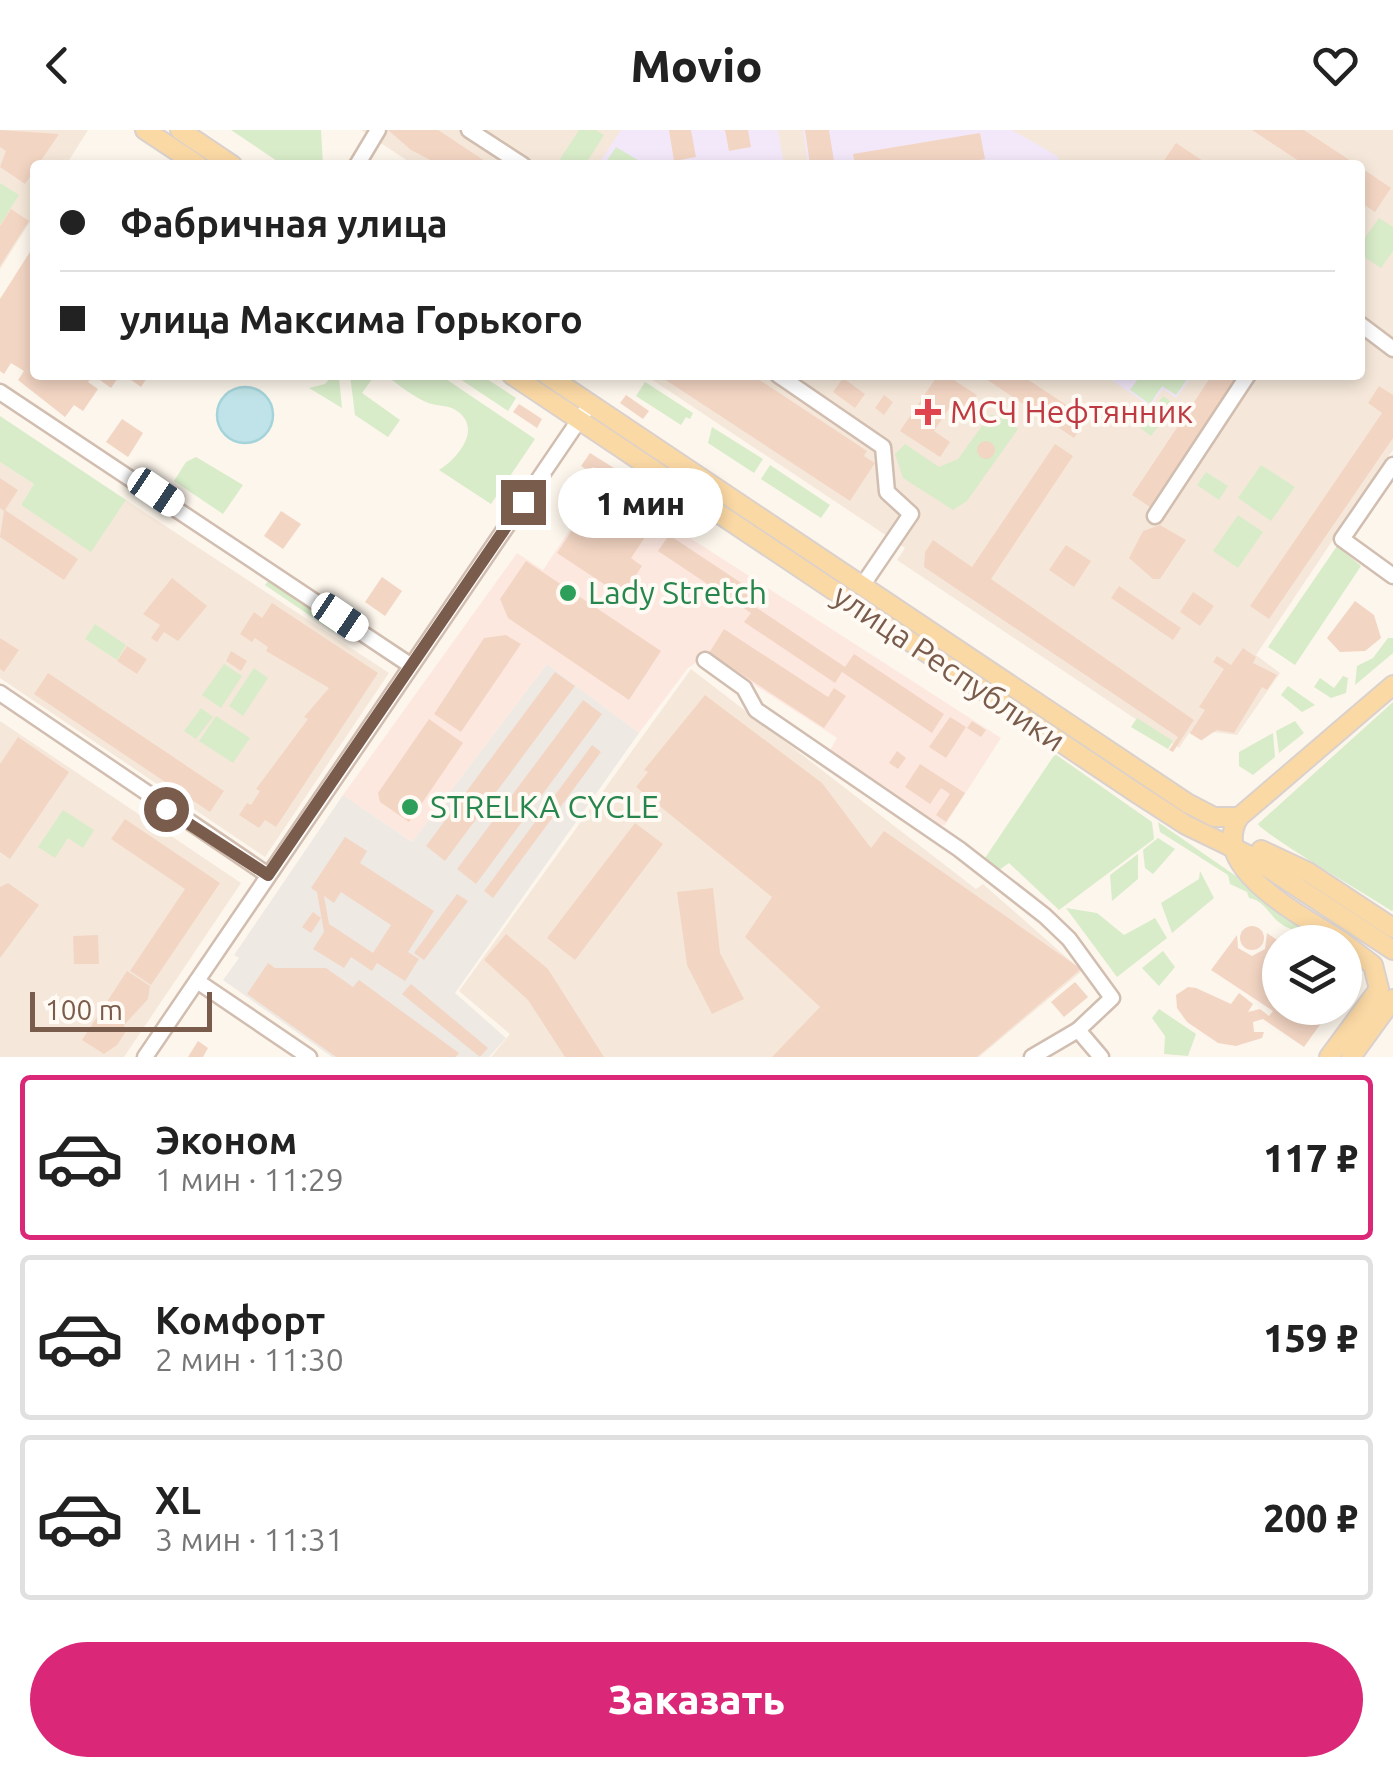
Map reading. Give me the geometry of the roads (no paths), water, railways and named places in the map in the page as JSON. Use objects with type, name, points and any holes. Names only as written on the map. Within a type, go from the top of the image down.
[{"type":"main road","points":[[145,130],[190,160]]},
{"type":"main road","points":[[180,130],[225,160]]},
{"type":"main road","name":"улица Республики","points":[[520,380],[1144,798],[1232,847],[1393,950]]},
{"type":"main road","name":"улица Республики","points":[[554,380],[1200,811],[1221,818],[1240,818]]},
{"type":"main road","points":[[1319,925],[1246,872],[1232,847],[1232,832],[1240,818],[1393,685]]},
{"type":"main road","points":[[1232,847],[1255,847],[1308,872],[1393,928]]},
{"type":"main road","points":[[1362,956],[1373,964],[1386,994]]},
{"type":"main road","points":[[1329,1057],[1386,994]]},
{"type":"main road","points":[[1351,1057],[1386,994]]},
{"type":"street","points":[[360,160],[378,130]]},
{"type":"street","points":[[469,130],[515,160]]},
{"type":"street","points":[[1365,328],[1393,349]]},
{"type":"street","points":[[785,380],[883,447],[888,492],[911,514],[862,586]]},
{"type":"street","points":[[1154,516],[1245,380]]},
{"type":"street","points":[[0,392],[410,664]]},
{"type":"street","points":[[145,1057],[590,404]]},
{"type":"street","points":[[1393,465],[1342,539],[1393,576]]},
{"type":"street","points":[[705,660],[744,688],[756,710],[926,831],[959,849],[1045,916],[1076,947],[1112,998],[1078,1030],[1032,1057]]},
{"type":"street","points":[[0,693],[268,875]]},
{"type":"street","points":[[198,981],[309,1057]]},
{"type":"street","points":[[1078,1030],[1101,1057]]},
{"type":"water","points":[[245,387],[265,395],[273,415],[265,435],[245,443],[225,435],[217,415],[225,395]]},
{"type":"place","name":"МСЧ Нефтянник","points":[[928,412]]},
{"type":"place","name":"Lady Stretch","points":[[568,593]]},
{"type":"place","name":"STRELKA CYCLE","points":[[410,807]]}]
